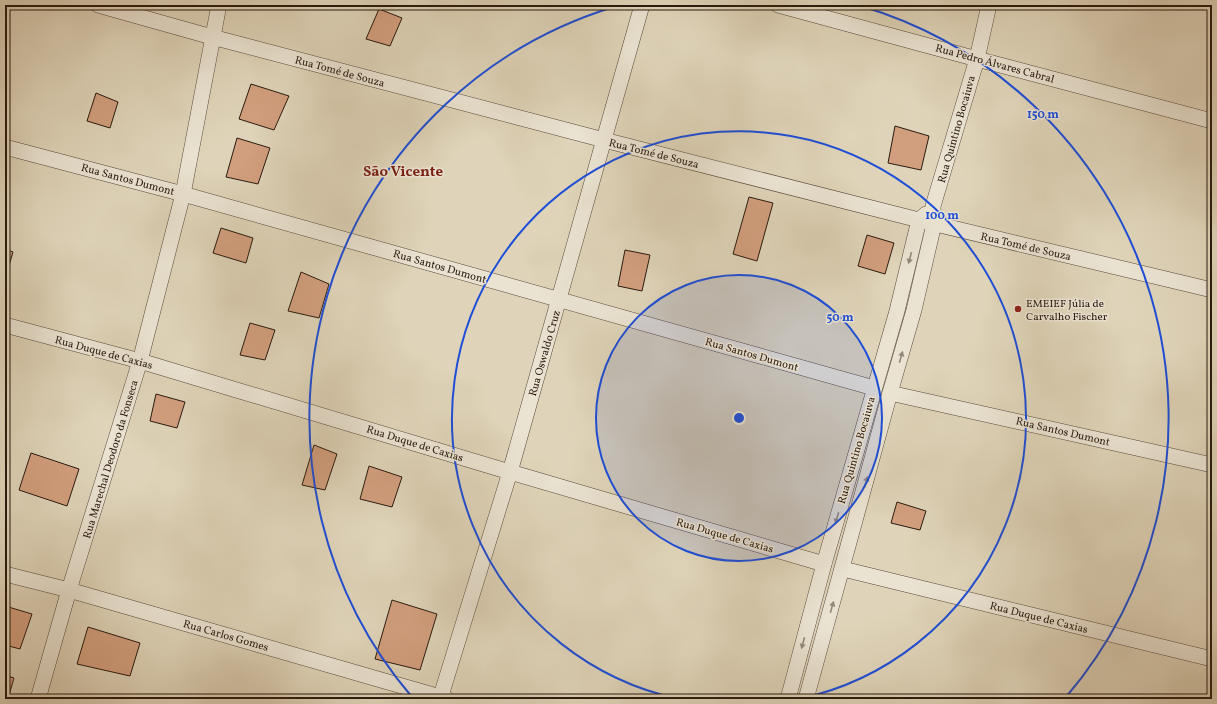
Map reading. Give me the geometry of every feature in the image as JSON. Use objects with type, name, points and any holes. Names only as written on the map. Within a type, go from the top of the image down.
[{"type":"street","name":"Rua Tomé de Souza","points":[[98,5],[212,37],[604,140],[934,224],[1212,290]]},
{"type":"street","name":"Rua Marechal Deodoro da Fonseca","points":[[38,699],[69,590],[140,361],[183,194],[218,5]]},
{"type":"street","name":"Rua Oswaldo Cruz","points":[[443,698],[510,472],[642,5]]},
{"type":"street","name":"Rua Pedro Álvares Cabral","points":[[778,5],[1212,121]]},
{"type":"street","name":"Rua Quintino Bocaiuva","points":[[806,699],[914,310],[934,224],[933,206],[976,59],[989,5]]},
{"type":"street","name":"Rua Santos Dumont","points":[[5,147],[183,194],[874,388]]},
{"type":"street","name":"Rua Quintino Bocaiuva","points":[[788,699],[824,564],[897,311],[919,220],[933,206]]},
{"type":"street","name":"Rua Duque de Caxias","points":[[5,326],[140,361],[824,564]]},
{"type":"street","name":"Rua Santos Dumont","points":[[890,393],[1212,465]]},
{"type":"street","name":"Rua Duque de Caxias","points":[[843,569],[1212,659]]},
{"type":"street","name":"Rua Carlos Gomes","points":[[5,574],[69,590],[443,698]]},
{"type":"building","points":[[379,9],[402,18],[390,46],[366,39]]},
{"type":"building","points":[[251,84],[289,96],[274,130],[239,119]]},
{"type":"building","points":[[96,93],[118,102],[110,128],[87,121]]},
{"type":"building","points":[[895,126],[929,136],[921,170],[888,163]]},
{"type":"building","points":[[237,138],[270,148],[258,184],[226,177]]},
{"type":"building","points":[[749,197],[773,203],[757,261],[733,254]]},
{"type":"building","points":[[221,228],[253,238],[246,263],[213,253]]},
{"type":"building","points":[[867,235],[894,243],[885,274],[858,266]]},
{"type":"building","points":[[5,249],[13,252],[5,279]]},
{"type":"building","points":[[625,250],[650,255],[642,291],[618,286]]},
{"type":"building","points":[[301,272],[329,284],[319,318],[288,311]]},
{"type":"building","points":[[250,323],[275,330],[265,360],[240,355]]},
{"type":"building","points":[[156,394],[185,402],[177,428],[150,421]]},
{"type":"building","points":[[314,445],[337,454],[325,490],[302,485]]},
{"type":"building","points":[[31,453],[79,469],[67,506],[19,490]]},
{"type":"building","points":[[369,466],[402,477],[392,507],[360,499]]},
{"type":"building","points":[[897,502],[926,511],[920,530],[891,523]]},
{"type":"building","points":[[392,600],[437,614],[420,670],[375,659]]},
{"type":"building","points":[[5,606],[32,614],[20,649],[5,645]]},
{"type":"building","points":[[88,627],[140,643],[130,676],[77,664]]},
{"type":"building","points":[[5,675],[14,678],[8,699],[5,698]]},
{"type":"place","name":"EMEIEF Júlia de Carvalho Fischer","points":[[1018,309]]},
{"type":"district","name":"São Vicente","points":[[403,171]]}]
